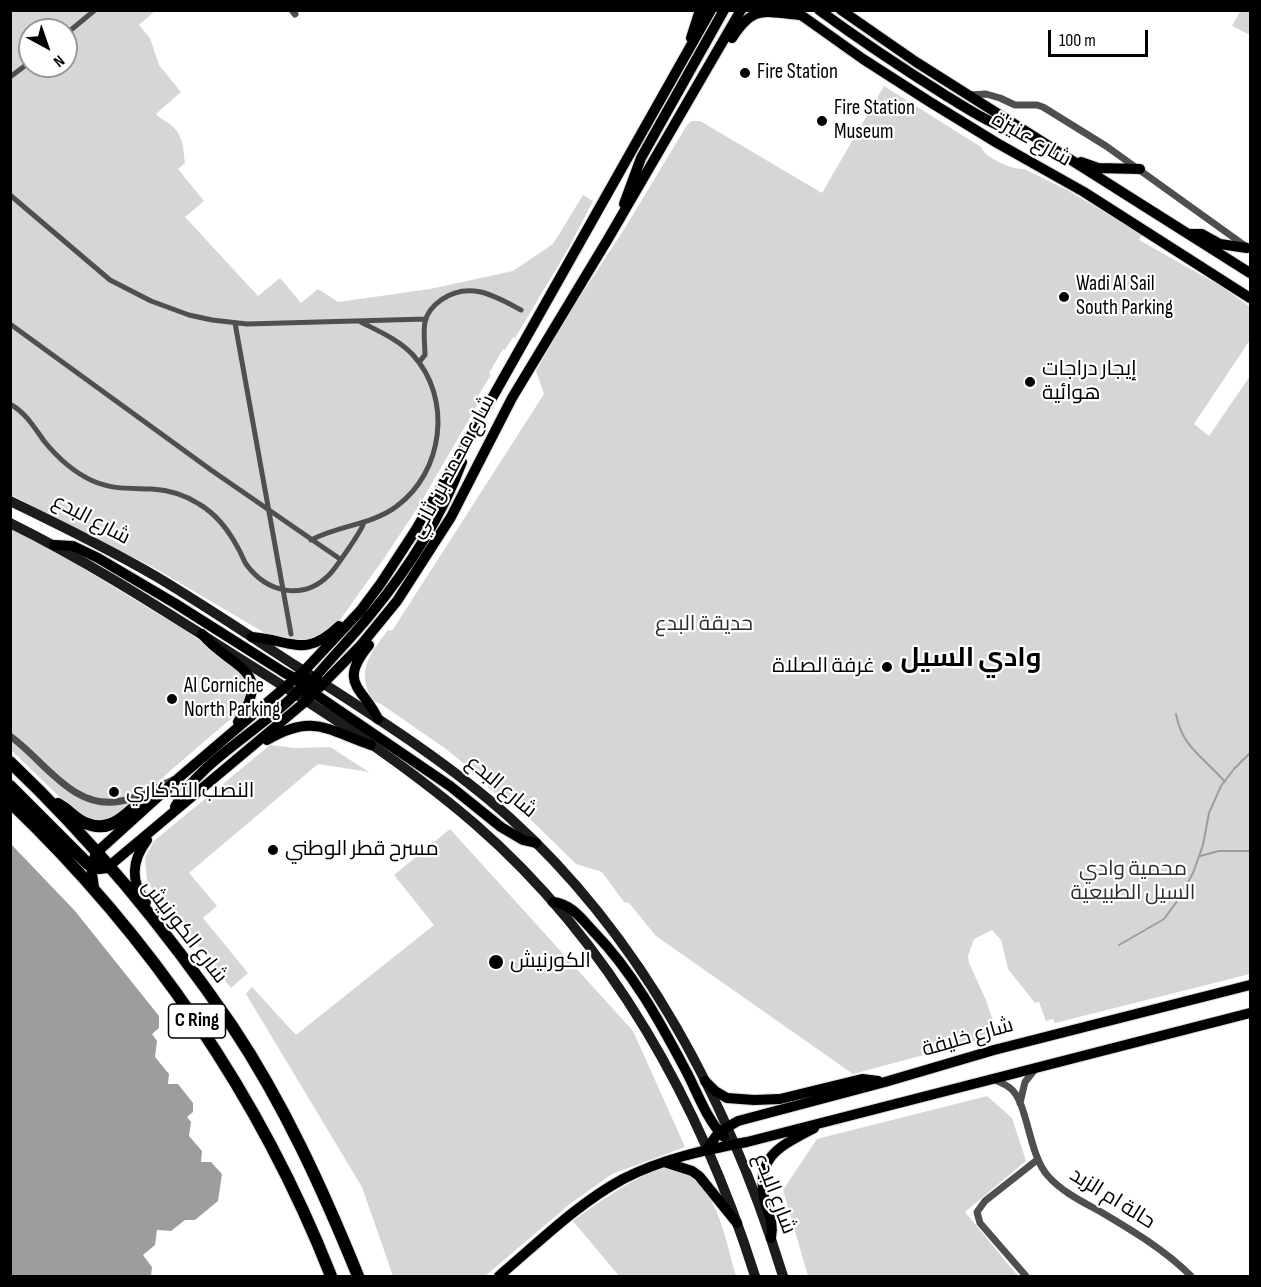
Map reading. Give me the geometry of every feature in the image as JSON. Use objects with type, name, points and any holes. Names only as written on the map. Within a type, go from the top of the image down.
[{"type":"highway","name":"شارع الكورنيش","points":[[10,762],[48,800],[108,867],[164,934],[231,1026],[269,1089],[310,1165],[358,1276]]},
{"type":"highway","points":[[10,786],[91,866],[108,867]]},
{"type":"highway","points":[[48,800],[61,805],[87,824],[102,826],[124,818],[152,794],[166,791]]},
{"type":"highway","name":"شارع الكورنيش","points":[[10,802],[94,888],[166,977],[231,1074],[280,1163],[331,1276]]},
{"type":"main road","points":[[691,44],[691,34],[700,10]]},
{"type":"main road","name":"شارع محمد بن ثاني","points":[[108,867],[249,751],[305,686],[398,558],[469,439],[711,10]]},
{"type":"main road","points":[[618,221],[629,185],[641,158],[724,10]]},
{"type":"main road","name":"شارع محمد بن ثاني","points":[[94,888],[91,866],[96,853],[231,734],[305,686],[381,622],[403,593],[436,541],[512,398],[741,10]]},
{"type":"main road","points":[[819,10],[902,68],[967,108],[1007,129],[1029,134]]},
{"type":"main road","name":"شارع عنيزة","points":[[841,10],[876,36],[1251,273]]},
{"type":"main road","points":[[712,57],[725,47],[753,15],[769,11],[797,13]]},
{"type":"main road","name":"شارع عنيزة","points":[[797,13],[921,97],[1093,198],[1251,298]]},
{"type":"main road","points":[[1072,161],[1106,169],[1140,170]]},
{"type":"main road","points":[[1188,234],[1202,234],[1220,244],[1249,249]]},
{"type":"main road","points":[[172,813],[182,795],[202,773],[305,686],[369,617],[413,556],[446,500],[462,464],[469,439]]},
{"type":"main road","name":"شارع البدع","points":[[10,501],[88,539],[155,576],[252,637],[371,745],[441,796],[519,866],[553,902],[597,956],[632,1005],[667,1068],[707,1149],[755,1276]]},
{"type":"main road","name":"شارع البدع","points":[[10,522],[54,545],[202,634],[305,686],[378,719],[459,776],[510,818],[579,890],[628,951],[664,1006],[705,1081],[723,1130]]},
{"type":"main road","points":[[54,545],[73,546],[98,558],[305,686],[450,786],[501,827],[523,840],[536,843]]},
{"type":"main road","points":[[252,637],[292,645],[312,644],[326,637],[361,610]]},
{"type":"main road","points":[[378,719],[357,690],[354,679],[358,661],[375,638],[381,622]]},
{"type":"main road","points":[[202,634],[217,649],[240,665],[251,682],[250,704],[231,734]]},
{"type":"main road","points":[[249,751],[283,732],[304,725],[329,729],[371,745]]},
{"type":"main road","points":[[156,827],[139,853],[134,875],[139,893],[162,924],[164,934]]},
{"type":"main road","points":[[553,902],[572,908],[618,959],[657,1018],[723,1130],[734,1144]]},
{"type":"main road","name":"شارع خليفة","points":[[723,1130],[738,1121],[775,1110],[885,1082],[994,1050],[1251,985]]},
{"type":"main road","name":"شارع خليفة","points":[[499,1276],[596,1196],[622,1180],[664,1162],[707,1149],[1251,1013]]},
{"type":"main road","points":[[705,1081],[727,1098],[754,1100],[780,1098],[862,1079],[885,1082]]},
{"type":"main road","points":[[771,1238],[773,1224],[765,1202],[763,1184],[768,1160],[780,1146],[825,1121]]},
{"type":"main road","points":[[707,1149],[723,1130]]},
{"type":"main road","name":"شارع البدع","points":[[734,1144],[771,1238],[783,1276]]},
{"type":"main road","points":[[664,1162],[689,1170],[699,1176],[736,1223]]},
{"type":"street","points":[[78,23],[95,10]]},
{"type":"street","name":"شارع عنيزة","points":[[968,95],[991,95],[1019,106],[1041,106],[1140,170],[1249,249]]},
{"type":"street","points":[[10,195],[93,267],[119,286],[189,315],[235,323],[426,319]]},
{"type":"street","points":[[419,362],[425,355],[426,319],[431,310],[454,293],[466,290],[485,292],[520,310]]},
{"type":"street","points":[[311,540],[331,531],[382,515],[405,500],[422,479],[433,454],[437,436],[437,408],[431,384],[419,362],[392,338],[357,321]]},
{"type":"street","points":[[235,323],[291,634]]},
{"type":"street","points":[[10,324],[340,559]]},
{"type":"street","points":[[10,404],[25,415],[46,443],[62,459],[93,481],[119,489],[153,489],[170,492],[186,497],[202,506],[226,529],[245,563],[253,572],[282,590],[294,592],[316,585],[327,577],[360,532],[364,522]]},
{"type":"street","name":"شارع محمد بن ثاني","points":[[10,736],[74,792],[101,802],[127,800],[181,776]]},
{"type":"street","points":[[1020,1103],[1025,1082],[1038,1066]]},
{"type":"street","name":"حالة ام الزبد","points":[[991,1078],[1009,1087],[1020,1103],[1037,1160],[1048,1177],[1058,1186],[1159,1248],[1191,1276]]},
{"type":"street","points":[[1026,1276],[980,1223],[977,1212],[985,1201],[1037,1160]]},
{"type":"green space","points":[[1241,10],[1250,11],[1250,35],[1232,26]]},
{"type":"green space","points":[[10,11],[155,11],[139,25],[150,38],[159,65],[181,92],[156,114],[179,134],[185,163],[178,169],[204,201],[185,217],[258,296],[280,278],[301,303],[318,289],[338,302],[430,289],[513,271],[553,244],[583,195],[593,201],[568,249],[515,338],[513,337],[505,350],[503,349],[489,373],[491,375],[476,399],[477,406],[418,507],[337,624],[309,642],[270,636],[156,569],[11,495]]},
{"type":"green space","name":"حديقة البدع","points":[[884,86],[981,147],[993,159],[1013,168],[1024,169],[1067,190],[1142,234],[1139,240],[1221,286],[1250,307],[1250,340],[1194,424],[1209,436],[1250,376],[1250,974],[1055,1023],[1053,1019],[1046,1021],[1039,1002],[1035,1003],[1008,969],[1001,940],[992,930],[974,939],[968,956],[998,1035],[853,1074],[656,936],[629,903],[624,902],[602,872],[576,864],[527,816],[487,787],[489,784],[446,749],[381,704],[373,701],[365,681],[365,672],[376,647],[388,630],[392,631],[544,394],[536,371],[562,324],[625,228],[687,125],[692,121],[700,121],[822,193]]},
{"type":"green space","points":[[10,528],[63,556],[180,627],[235,665],[249,684],[243,711],[170,771],[132,807],[105,821],[87,819],[67,804],[11,750]]},
{"type":"green space","points":[[270,745],[295,748],[330,747],[369,772],[318,764],[189,873],[217,906],[203,918],[248,973],[231,988],[147,882],[145,858],[154,841]]},
{"type":"green space","points":[[450,829],[633,1031],[685,1147],[612,1174],[570,1204],[485,1276],[393,1276],[362,1187],[246,994],[252,987],[296,1035],[434,925],[394,875]]},
{"type":"green space","points":[[987,1096],[1012,1118],[1026,1161],[965,1212],[1018,1276],[808,1276],[783,1190],[817,1139]]},
{"type":"green space","points":[[659,1168],[682,1170],[704,1190],[719,1217],[736,1276],[619,1276],[573,1221],[614,1192]]},
{"type":"shaded area","points":[[10,843],[75,911],[159,1016],[159,1028],[152,1034],[157,1041],[155,1057],[169,1074],[168,1084],[178,1084],[193,1103],[193,1112],[187,1117],[191,1122],[189,1136],[202,1151],[201,1162],[211,1162],[222,1174],[218,1201],[195,1220],[185,1220],[171,1231],[157,1230],[155,1245],[143,1255],[152,1267],[151,1276],[11,1276]]},
{"type":"waterway","points":[[1176,714],[1183,736],[1195,752],[1225,782]]},
{"type":"waterway","points":[[1119,945],[1164,919],[1178,900],[1193,873],[1203,845],[1209,813],[1221,786],[1250,753]]},
{"type":"waterway","points":[[1200,856],[1219,851],[1250,851]]},
{"type":"place","name":"Fire Station","points":[[745,73]]},
{"type":"place","name":"Fire Station Museum","points":[[822,121]]},
{"type":"place","name":"Wadi Al Sail South Parking","points":[[1064,297]]},
{"type":"place","name":"إيجار دراجات هوائية","points":[[1030,382]]},
{"type":"place","name":"غرفة الصلاة","points":[[887,667]]},
{"type":"place","name":"Al Corniche North Parking","points":[[172,699]]},
{"type":"place","name":"النصب التذكاري","points":[[114,792]]},
{"type":"place","name":"مسرح قطر الوطني","points":[[273,850]]},
{"type":"place","name":"الكورنيش","points":[[496,962]]},
{"type":"district","name":"وادي السيل","points":[[971,659]]},
{"type":"park label","name":"محمية وادي السيل الطبيعية","points":[[1133,882]]}]
